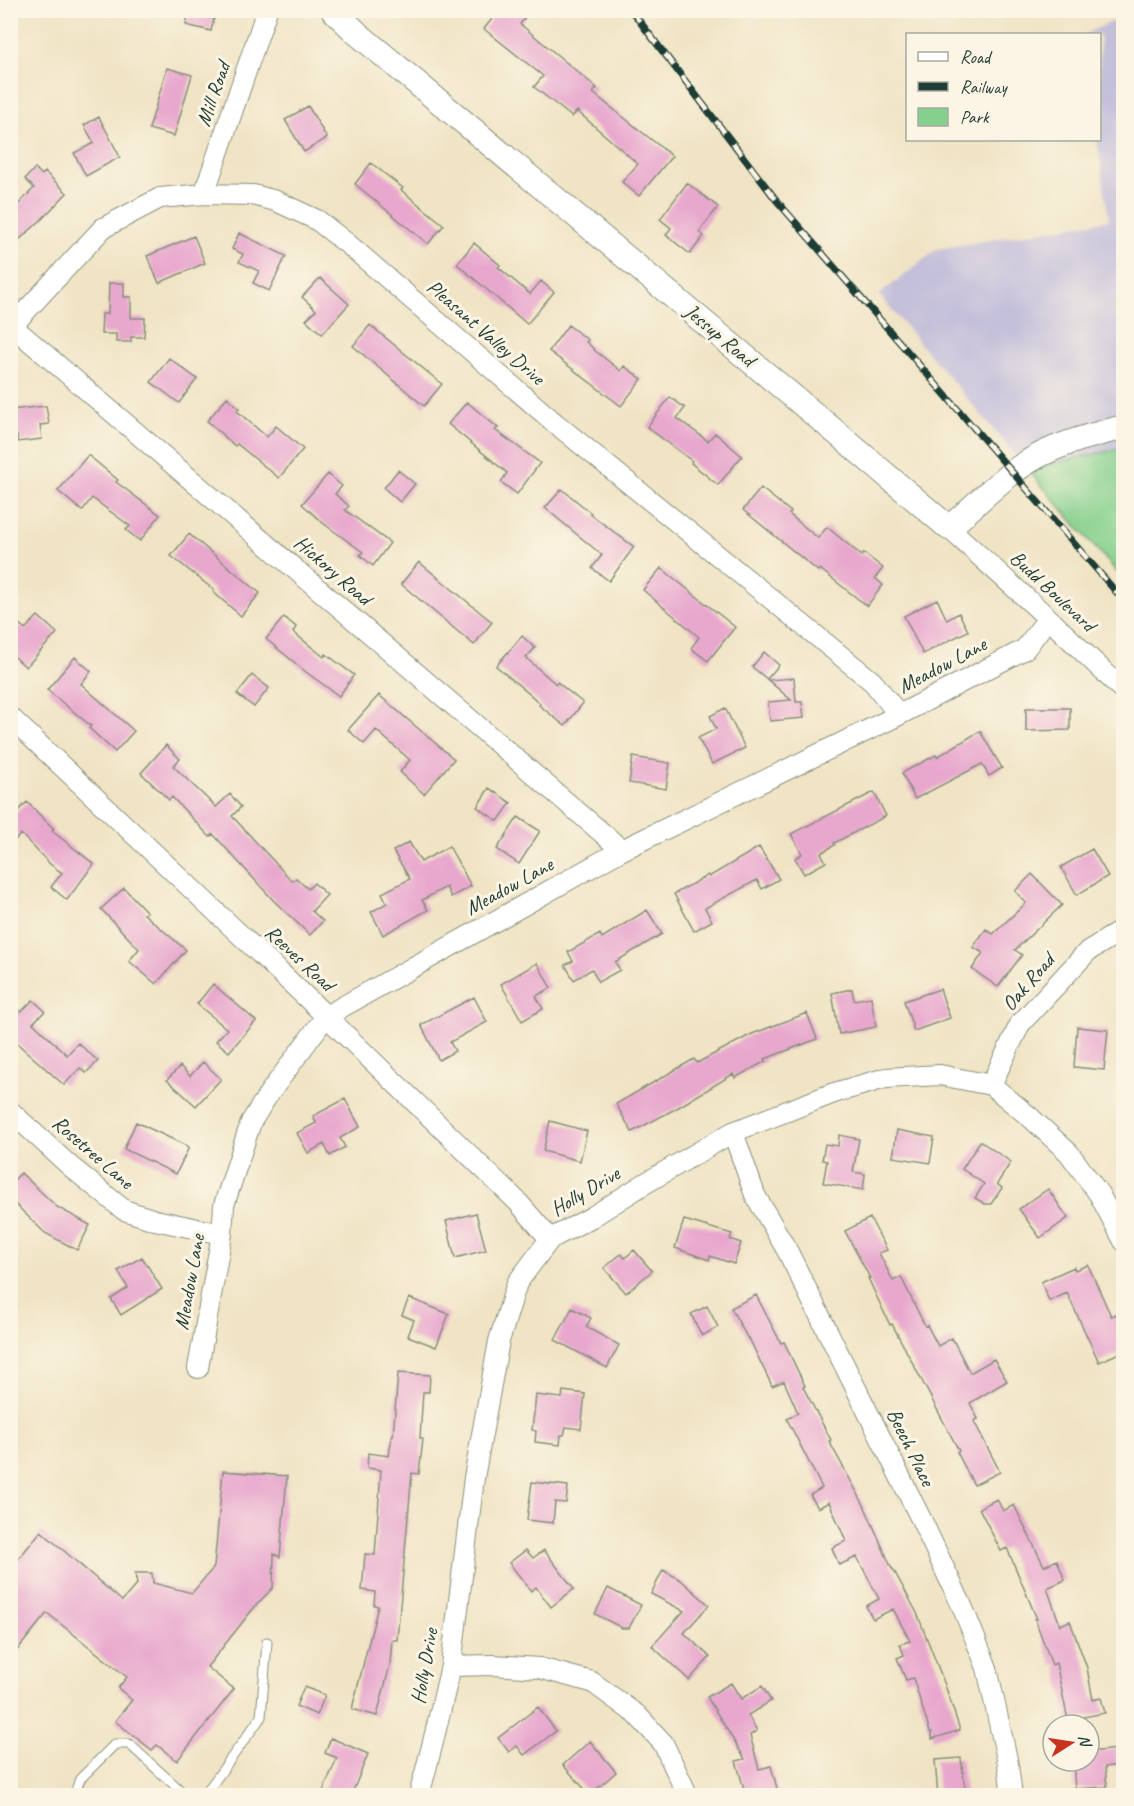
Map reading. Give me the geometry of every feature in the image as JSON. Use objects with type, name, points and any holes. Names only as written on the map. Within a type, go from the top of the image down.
[{"type":"street","name":"Mill Road","points":[[204,194],[267,10]]},
{"type":"street","name":"Jessup Road","points":[[333,10],[358,34],[949,528]]},
{"type":"street","name":"Pleasant Valley Drive","points":[[11,327],[103,228],[160,198],[204,194],[253,195],[276,201],[317,220],[555,423],[873,682],[899,715]]},
{"type":"street","name":"Hickory Road","points":[[11,327],[622,850]]},
{"type":"street","points":[[949,528],[1012,473],[1043,453],[1090,435],[1124,427]]},
{"type":"street","name":"Budd Boulevard","points":[[949,528],[1124,691]]},
{"type":"street","name":"Meadow Lane","points":[[198,1368],[222,1234],[224,1205],[251,1122],[267,1095],[326,1016],[622,850],[899,715],[1025,649],[1048,618]]},
{"type":"street","name":"Reeves Road","points":[[10,717],[326,1016],[518,1202],[550,1239]]},
{"type":"street","name":"Oak Road","points":[[991,1085],[1020,1024],[1088,951],[1124,929]]},
{"type":"street","name":"Holly Drive","points":[[418,1796],[434,1742],[451,1666],[474,1478],[499,1341],[517,1283],[550,1239],[733,1132],[834,1093],[886,1078],[940,1075],[991,1085],[1031,1118],[1069,1153],[1099,1194],[1124,1241]]},
{"type":"street","name":"Rosetree Lane","points":[[10,1111],[71,1167],[124,1210],[155,1220],[222,1234]]},
{"type":"street","name":"Beech Place","points":[[733,1132],[756,1195],[793,1263],[962,1606],[987,1668],[1008,1764],[1012,1796]]},
{"type":"street","points":[[451,1666],[493,1665],[539,1668],[592,1682],[637,1715],[663,1743],[688,1796]]},
{"type":"lane","points":[[201,1796],[211,1786],[261,1717],[267,1642]]},
{"type":"lane","points":[[75,1795],[80,1779],[115,1744],[129,1744],[180,1790],[183,1796]]},
{"type":"shaded area","points":[[1123,17],[1123,448],[1027,469],[879,295],[937,249],[1109,220],[1097,141],[1101,141],[1101,33],[1086,33]]},
{"type":"green space","points":[[1123,448],[1123,579],[1027,469]]},
{"type":"building","points":[[189,10],[216,10],[211,31],[186,25]]},
{"type":"building","points":[[499,10],[531,10],[520,24],[597,88],[593,93],[672,156],[639,196],[622,182],[638,164],[577,111],[572,117],[534,87],[543,76],[484,29]]},
{"type":"building","points":[[167,68],[192,75],[174,136],[149,129]]},
{"type":"building","points":[[308,106],[327,138],[304,152],[285,120]]},
{"type":"building","points":[[99,117],[120,157],[86,176],[74,153],[94,143],[84,125]]},
{"type":"building","points":[[371,163],[444,225],[428,244],[355,184]]},
{"type":"building","points":[[35,168],[42,175],[45,172],[67,193],[10,248],[10,213],[34,188],[25,179]]},
{"type":"building","points":[[687,183],[718,207],[699,232],[704,236],[690,254],[666,235],[671,228],[660,219]]},
{"type":"building","points":[[239,233],[286,256],[269,291],[253,283],[259,271],[239,262],[243,254],[232,249]]},
{"type":"building","points":[[194,236],[205,263],[159,283],[147,256]]},
{"type":"building","points":[[474,243],[530,294],[541,281],[554,292],[527,324],[457,264]]},
{"type":"building","points":[[320,278],[349,304],[322,334],[306,320],[316,310],[302,297]]},
{"type":"building","points":[[109,283],[124,283],[124,297],[131,297],[131,318],[145,318],[144,337],[131,337],[131,342],[116,342],[116,334],[101,334],[102,314],[108,314]]},
{"type":"building","points":[[370,325],[442,384],[424,406],[353,346]]},
{"type":"building","points":[[568,325],[588,340],[586,342],[594,350],[621,371],[624,366],[642,379],[621,406],[549,351]]},
{"type":"building","points":[[169,358],[197,379],[179,403],[151,382]]},
{"type":"building","points":[[227,397],[239,408],[237,411],[267,437],[276,426],[303,449],[279,478],[237,444],[235,446],[207,421]]},
{"type":"building","points":[[670,397],[685,408],[677,418],[708,441],[715,433],[742,456],[718,485],[691,463],[692,461],[647,427]]},
{"type":"building","points":[[467,402],[498,428],[495,430],[540,463],[517,494],[501,482],[507,473],[448,424]]},
{"type":"building","points":[[46,406],[49,424],[40,425],[42,439],[17,442],[17,436],[10,437],[10,410]]},
{"type":"building","points":[[88,455],[118,480],[116,482],[160,515],[140,541],[126,530],[130,526],[92,498],[82,511],[58,491]]},
{"type":"building","points":[[398,470],[415,484],[400,502],[384,488]]},
{"type":"building","points":[[328,474],[342,486],[335,494],[349,506],[345,510],[390,543],[373,566],[360,555],[363,552],[324,524],[302,504]]},
{"type":"building","points":[[761,488],[818,538],[827,527],[862,556],[864,553],[883,568],[875,578],[883,585],[867,606],[820,569],[818,571],[743,510]]},
{"type":"building","points":[[562,489],[590,514],[634,547],[609,581],[592,568],[602,555],[545,508]]},
{"type":"building","points":[[189,534],[260,593],[241,616],[213,592],[214,590],[171,556]]},
{"type":"building","points":[[419,562],[492,622],[474,645],[401,584]]},
{"type":"building","points":[[661,568],[735,627],[708,661],[691,648],[699,637],[643,590]]},
{"type":"building","points":[[937,599],[947,620],[959,613],[968,631],[923,654],[904,616]]},
{"type":"building","points":[[10,616],[25,629],[38,616],[57,633],[26,667],[10,653]]},
{"type":"building","points":[[284,617],[296,627],[293,632],[324,657],[326,654],[354,675],[339,696],[266,639]]},
{"type":"building","points":[[522,636],[535,648],[526,658],[556,684],[557,682],[583,703],[565,726],[496,666]]},
{"type":"building","points":[[764,652],[779,665],[767,679],[752,667]]},
{"type":"building","points":[[75,657],[91,671],[81,684],[134,731],[115,752],[89,728],[91,726],[47,690]]},
{"type":"building","points":[[252,675],[269,688],[254,707],[237,694]]},
{"type":"building","points":[[794,678],[796,702],[802,702],[804,718],[770,721],[768,702],[791,700],[768,680]]},
{"type":"building","points":[[379,695],[454,759],[424,794],[400,772],[410,760],[376,730],[364,744],[348,730]]},
{"type":"building","points":[[725,708],[745,748],[712,764],[698,738],[716,729],[710,716]]},
{"type":"building","points":[[1026,708],[1070,708],[1070,730],[1026,731]]},
{"type":"building","points":[[980,731],[1002,768],[989,776],[982,764],[915,799],[902,773],[936,755],[937,757]]},
{"type":"building","points":[[166,745],[180,759],[173,766],[216,807],[230,794],[241,807],[232,816],[292,881],[296,878],[308,889],[314,883],[327,895],[312,911],[323,921],[310,935],[274,901],[213,834],[210,837],[172,797],[169,800],[141,773]]},
{"type":"building","points":[[633,757],[670,763],[666,789],[629,783]]},
{"type":"building","points":[[489,788],[511,803],[498,821],[477,807]]},
{"type":"building","points":[[874,792],[886,816],[834,843],[835,845],[821,853],[826,862],[804,874],[795,858],[802,854],[791,834]]},
{"type":"building","points":[[27,802],[54,829],[52,831],[94,864],[67,900],[51,887],[62,873],[21,834],[10,845],[10,819]]},
{"type":"building","points":[[518,817],[540,831],[519,864],[497,849]]},
{"type":"building","points":[[409,842],[421,862],[449,846],[471,886],[451,897],[446,887],[422,900],[428,910],[383,935],[371,912],[387,903],[382,893],[410,879],[393,851]]},
{"type":"building","points":[[759,847],[779,879],[762,889],[757,880],[705,908],[712,921],[694,931],[674,894],[708,875],[709,877]]},
{"type":"building","points":[[1092,849],[1108,876],[1077,895],[1061,867]]},
{"type":"building","points":[[1032,874],[1062,905],[1015,950],[1022,955],[998,987],[972,969],[983,953],[973,947],[986,929],[993,934],[1026,903],[1015,891]]},
{"type":"building","points":[[124,888],[147,912],[144,914],[186,950],[156,984],[129,961],[139,949],[101,909]]},
{"type":"building","points":[[647,910],[662,934],[615,962],[620,970],[598,982],[592,969],[574,980],[565,965],[573,961],[568,952],[600,934],[602,938]]},
{"type":"building","points":[[537,963],[551,988],[536,996],[543,1009],[522,1021],[501,984]]},
{"type":"building","points":[[213,984],[256,1021],[229,1052],[216,1041],[227,1029],[197,1004]]},
{"type":"building","points":[[852,989],[854,1000],[871,997],[876,1027],[839,1034],[832,993]]},
{"type":"building","points":[[940,989],[950,1018],[914,1031],[904,1001]]},
{"type":"building","points":[[474,997],[487,1022],[450,1042],[455,1051],[439,1060],[421,1025]]},
{"type":"building","points":[[33,1000],[45,1011],[33,1023],[67,1055],[78,1043],[98,1061],[86,1073],[80,1068],[64,1085],[10,1037],[10,1002],[21,1012]]},
{"type":"building","points":[[807,1013],[817,1039],[765,1059],[766,1061],[735,1078],[733,1074],[632,1132],[616,1104],[694,1059],[697,1063],[752,1034]]},
{"type":"building","points":[[1077,1027],[1108,1030],[1104,1070],[1074,1067]]},
{"type":"building","points":[[203,1062],[221,1079],[196,1106],[167,1080],[180,1066],[190,1076]]},
{"type":"building","points":[[345,1099],[360,1127],[340,1138],[345,1147],[330,1156],[324,1144],[308,1153],[297,1133],[316,1123],[313,1116]]},
{"type":"building","points":[[550,1121],[587,1131],[580,1161],[543,1151]]},
{"type":"building","points":[[136,1122],[189,1147],[176,1174],[124,1149]]},
{"type":"building","points":[[897,1130],[934,1137],[930,1163],[893,1157]]},
{"type":"building","points":[[839,1135],[859,1139],[853,1172],[865,1174],[863,1190],[823,1183],[827,1161],[822,1160],[825,1144],[838,1146]]},
{"type":"building","points":[[980,1141],[1011,1162],[997,1184],[1002,1188],[991,1204],[985,1204],[975,1198],[984,1184],[962,1169]]},
{"type":"building","points":[[21,1173],[57,1207],[90,1225],[77,1250],[45,1233],[10,1199],[10,1184]]},
{"type":"building","points":[[1048,1189],[1068,1218],[1040,1238],[1019,1209]]},
{"type":"building","points":[[476,1213],[486,1250],[455,1258],[446,1221]]},
{"type":"building","points":[[870,1218],[887,1250],[879,1253],[893,1281],[901,1277],[925,1326],[927,1325],[938,1346],[952,1338],[970,1373],[994,1359],[1007,1381],[970,1403],[978,1419],[974,1421],[1000,1472],[974,1485],[957,1452],[959,1451],[892,1324],[890,1325],[868,1278],[870,1278],[845,1231]]},
{"type":"building","points":[[684,1220],[732,1234],[730,1239],[741,1243],[734,1264],[710,1256],[709,1260],[675,1248]]},
{"type":"building","points":[[634,1250],[652,1271],[626,1293],[604,1268],[621,1254],[625,1258]]},
{"type":"building","points":[[142,1257],[162,1289],[121,1315],[111,1299],[128,1288],[118,1271]]},
{"type":"building","points":[[1088,1265],[1111,1316],[1116,1314],[1124,1332],[1124,1351],[1099,1362],[1067,1293],[1049,1301],[1041,1282],[1074,1267],[1075,1270]]},
{"type":"building","points":[[756,1295],[781,1343],[784,1342],[805,1386],[803,1387],[831,1440],[829,1441],[864,1505],[892,1569],[917,1613],[960,1730],[932,1739],[932,1732],[930,1732],[913,1678],[906,1680],[897,1658],[904,1655],[900,1644],[910,1641],[893,1609],[873,1619],[866,1606],[879,1599],[857,1557],[839,1565],[832,1548],[846,1541],[829,1502],[818,1508],[810,1495],[822,1488],[787,1419],[798,1413],[784,1381],[772,1386],[749,1338],[731,1308]]},
{"type":"building","points":[[409,1298],[449,1314],[436,1347],[408,1336],[414,1320],[402,1315]]},
{"type":"building","points":[[707,1306],[718,1327],[702,1336],[691,1314]]},
{"type":"building","points":[[572,1308],[591,1318],[586,1327],[619,1345],[607,1368],[555,1340]]},
{"type":"building","points":[[398,1373],[430,1375],[429,1392],[423,1392],[420,1438],[423,1439],[419,1474],[412,1473],[397,1640],[392,1640],[390,1665],[377,1716],[352,1709],[378,1606],[374,1605],[375,1592],[362,1590],[365,1554],[375,1555],[381,1470],[367,1468],[368,1453],[389,1456],[393,1436]]},
{"type":"building","points":[[563,1391],[585,1394],[581,1429],[566,1427],[564,1435],[561,1435],[560,1445],[535,1442],[536,1431],[532,1430],[536,1395],[562,1398]]},
{"type":"building","points":[[223,1471],[287,1476],[280,1557],[274,1554],[273,1588],[257,1604],[207,1667],[234,1689],[177,1761],[157,1745],[152,1750],[115,1721],[132,1700],[118,1688],[127,1677],[47,1613],[10,1659],[10,1569],[41,1531],[122,1601],[137,1584],[135,1573],[152,1573],[153,1583],[192,1593],[214,1567]]},
{"type":"building","points":[[532,1482],[568,1486],[566,1503],[555,1502],[553,1523],[527,1520]]},
{"type":"building","points":[[997,1499],[1003,1511],[1014,1505],[1044,1566],[1057,1560],[1065,1580],[1047,1588],[1060,1625],[1070,1621],[1087,1668],[1093,1700],[1101,1698],[1105,1713],[1067,1713],[1056,1663],[1052,1665],[1035,1619],[1037,1619],[1007,1548],[1001,1551],[979,1508]]},
{"type":"building","points":[[526,1550],[533,1558],[544,1550],[574,1589],[551,1607],[536,1587],[531,1591],[509,1563]]},
{"type":"building","points":[[663,1570],[681,1580],[709,1605],[684,1633],[710,1657],[689,1680],[652,1646],[684,1611],[651,1594]]},
{"type":"building","points":[[608,1588],[641,1605],[629,1628],[622,1628],[595,1614]]},
{"type":"building","points":[[731,1683],[741,1699],[762,1686],[771,1701],[748,1715],[757,1731],[750,1735],[759,1769],[771,1766],[779,1796],[746,1796],[736,1761],[745,1759],[707,1697]]},
{"type":"building","points":[[304,1687],[325,1695],[317,1715],[296,1706]]},
{"type":"building","points":[[538,1707],[556,1731],[524,1755],[517,1746],[509,1752],[498,1738]]},
{"type":"building","points":[[331,1738],[368,1754],[351,1796],[321,1796],[337,1758],[325,1753]]},
{"type":"building","points":[[590,1741],[616,1772],[590,1795],[563,1765]]},
{"type":"building","points":[[1117,1749],[1118,1765],[1105,1767],[1107,1787],[1075,1789],[1074,1773],[1101,1773],[1101,1751]]},
{"type":"building","points":[[961,1758],[966,1796],[938,1796],[935,1760]]},
{"type":"railway","points":[[631,10],[777,201],[1124,601]]}]
